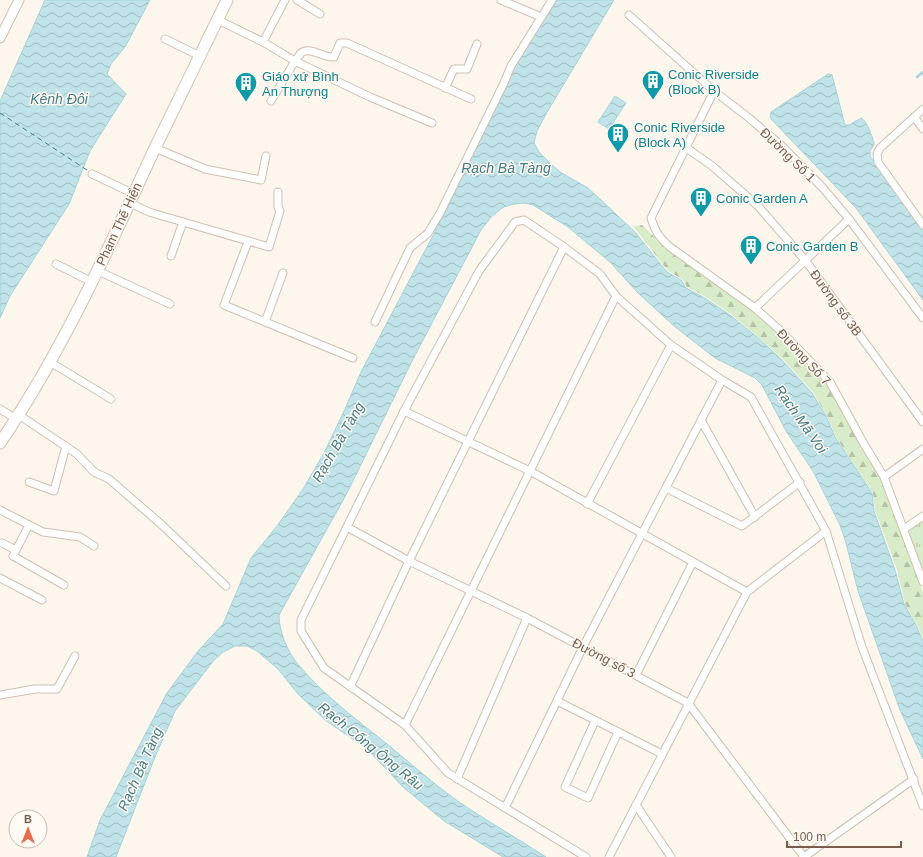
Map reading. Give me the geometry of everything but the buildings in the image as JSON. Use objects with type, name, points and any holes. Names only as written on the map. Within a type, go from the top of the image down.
[{"type":"main road","name":"Phạm Thế Hiển","points":[[0,443],[18,417],[50,362],[98,271],[155,148],[227,0]]},
{"type":"street","points":[[0,38],[19,0]]},
{"type":"street","points":[[263,42],[285,0]]},
{"type":"street","points":[[296,0],[320,14]]},
{"type":"street","points":[[500,0],[540,17]]},
{"type":"street","points":[[375,322],[410,248],[428,233],[440,213],[483,127],[511,66],[540,17],[552,0]]},
{"type":"street","name":"Đường Số 1","points":[[628,15],[714,91],[782,146],[822,187],[849,219],[923,318]]},
{"type":"street","points":[[218,20],[263,42],[295,61],[370,97],[432,123]]},
{"type":"street","points":[[165,39],[200,56]]},
{"type":"street","points":[[271,101],[302,52],[307,51],[334,57],[340,43],[347,43],[471,99]]},
{"type":"street","points":[[446,88],[454,69],[467,69],[477,44]]},
{"type":"street","points":[[685,147],[714,91]]},
{"type":"street","points":[[923,109],[880,148],[877,154],[878,162],[923,225]]},
{"type":"street","points":[[914,117],[923,129]]},
{"type":"street","name":"Đường Số 7","points":[[685,147],[651,218],[655,231],[660,238],[755,308],[782,332],[830,382],[884,477],[923,582]]},
{"type":"street","name":"Đường số 3B","points":[[685,147],[711,165],[758,206],[805,260],[923,422]]},
{"type":"street","points":[[155,148],[205,169],[261,180],[266,156]]},
{"type":"street","points":[[92,174],[132,199],[149,212],[269,247],[280,211],[278,207],[278,192]]},
{"type":"street","points":[[755,308],[849,219]]},
{"type":"street","points":[[586,857],[448,773],[405,725],[324,668],[301,631],[301,620],[404,411],[479,270],[515,222],[524,220],[600,274],[616,296],[671,345],[722,380],[751,397],[826,530],[862,647],[914,779],[923,806]]},
{"type":"street","points":[[171,256],[183,222]]},
{"type":"street","points":[[248,242],[224,305],[353,358]]},
{"type":"street","points":[[350,687],[409,560],[564,247]]},
{"type":"street","points":[[56,264],[92,282]]},
{"type":"street","points":[[98,271],[170,304]]},
{"type":"street","points":[[265,322],[283,273]]},
{"type":"street","points":[[405,725],[616,296]]},
{"type":"street","points":[[588,504],[671,345]]},
{"type":"street","points":[[50,362],[112,399]]},
{"type":"street","points":[[505,808],[583,647],[722,380]]},
{"type":"street","points":[[0,409],[18,417],[66,446],[77,454],[94,472],[110,479],[162,525],[226,586]]},
{"type":"street","points":[[404,411],[530,471],[747,592]]},
{"type":"street","points":[[701,420],[755,517]]},
{"type":"street","points":[[29,482],[54,491],[66,446]]},
{"type":"street","points":[[884,477],[923,449]]},
{"type":"street","points":[[666,488],[742,526],[800,482]]},
{"type":"street","points":[[0,510],[44,532],[80,537],[94,546]]},
{"type":"street","points":[[904,529],[923,516]]},
{"type":"street","points":[[30,525],[13,556],[64,585]]},
{"type":"street","name":"Đường số 3","points":[[347,527],[409,560],[528,618],[688,703],[804,857]]},
{"type":"street","points":[[609,857],[747,592],[826,530]]},
{"type":"street","points":[[2,543],[16,550]]},
{"type":"street","points":[[636,675],[693,562]]},
{"type":"street","points":[[0,578],[42,600]]},
{"type":"street","points":[[457,779],[528,618]]},
{"type":"street","points":[[0,695],[35,689],[57,689],[75,656]]},
{"type":"street","points":[[557,701],[662,754]]},
{"type":"street","points":[[596,721],[565,787],[588,798],[618,732]]},
{"type":"street","points":[[804,857],[914,779]]},
{"type":"street","points":[[636,805],[671,857]]},
{"type":"green space","points":[[642,225],[668,250],[753,311],[779,335],[827,385],[881,479],[923,592],[923,638],[905,604],[897,570],[875,510],[873,493],[836,437],[827,416],[813,392],[783,359],[731,314],[704,296],[687,287],[682,279],[668,271],[633,226]]},
{"type":"green space","points":[[923,520],[923,571],[909,531]]},
{"type":"water","name":"Kênh Đôi","points":[[45,0],[150,0],[125,47],[111,64],[107,74],[126,94],[90,151],[69,204],[10,296],[0,318],[0,101]]},
{"type":"water","name":"Rạch Bà Tàng","points":[[557,0],[614,0],[546,114],[537,131],[534,143],[539,152],[560,172],[588,188],[635,232],[667,272],[681,280],[686,288],[703,297],[730,315],[757,337],[782,360],[812,393],[826,416],[835,437],[872,493],[874,511],[895,570],[904,604],[917,627],[923,642],[923,759],[900,710],[858,591],[840,525],[813,471],[786,431],[762,385],[755,378],[715,358],[674,326],[638,293],[611,263],[568,227],[533,205],[524,203],[514,204],[504,207],[492,216],[481,230],[412,361],[346,495],[279,615],[279,621],[284,640],[297,663],[328,696],[447,793],[546,857],[503,857],[444,821],[403,787],[367,749],[325,720],[298,694],[278,669],[257,651],[247,646],[235,646],[223,652],[214,660],[175,711],[155,757],[116,857],[87,857],[100,820],[167,693],[198,651],[223,624],[251,558],[277,526],[303,489],[324,453],[361,372],[449,205],[474,150],[528,41]]},
{"type":"water","points":[[828,74],[832,75],[845,125],[849,125],[861,118],[866,122],[874,142],[874,145],[870,151],[870,156],[923,229],[923,300],[856,208],[771,119],[771,112]]},
{"type":"water","points":[[615,96],[626,103],[609,129],[598,122]]},
{"type":"waterway","points":[[917,77],[923,72]]},
{"type":"ferry route","points":[[0,113],[90,172]]},
{"type":"place","name":"Conic Riverside (Block B)","points":[[653,100]]},
{"type":"place","name":"Giáo xứ Bình An Thượng","points":[[246,102]]},
{"type":"place","name":"Conic Riverside (Block A)","points":[[618,154]]},
{"type":"place","name":"Conic Garden A","points":[[701,218]]},
{"type":"place","name":"Conic Garden B","points":[[751,266]]},
{"type":"water label","name":"Rạch Mã Voi","points":[[801,419]]},
{"type":"water label","name":"Rạch Cống Ông Râu","points":[[371,746]]}]
